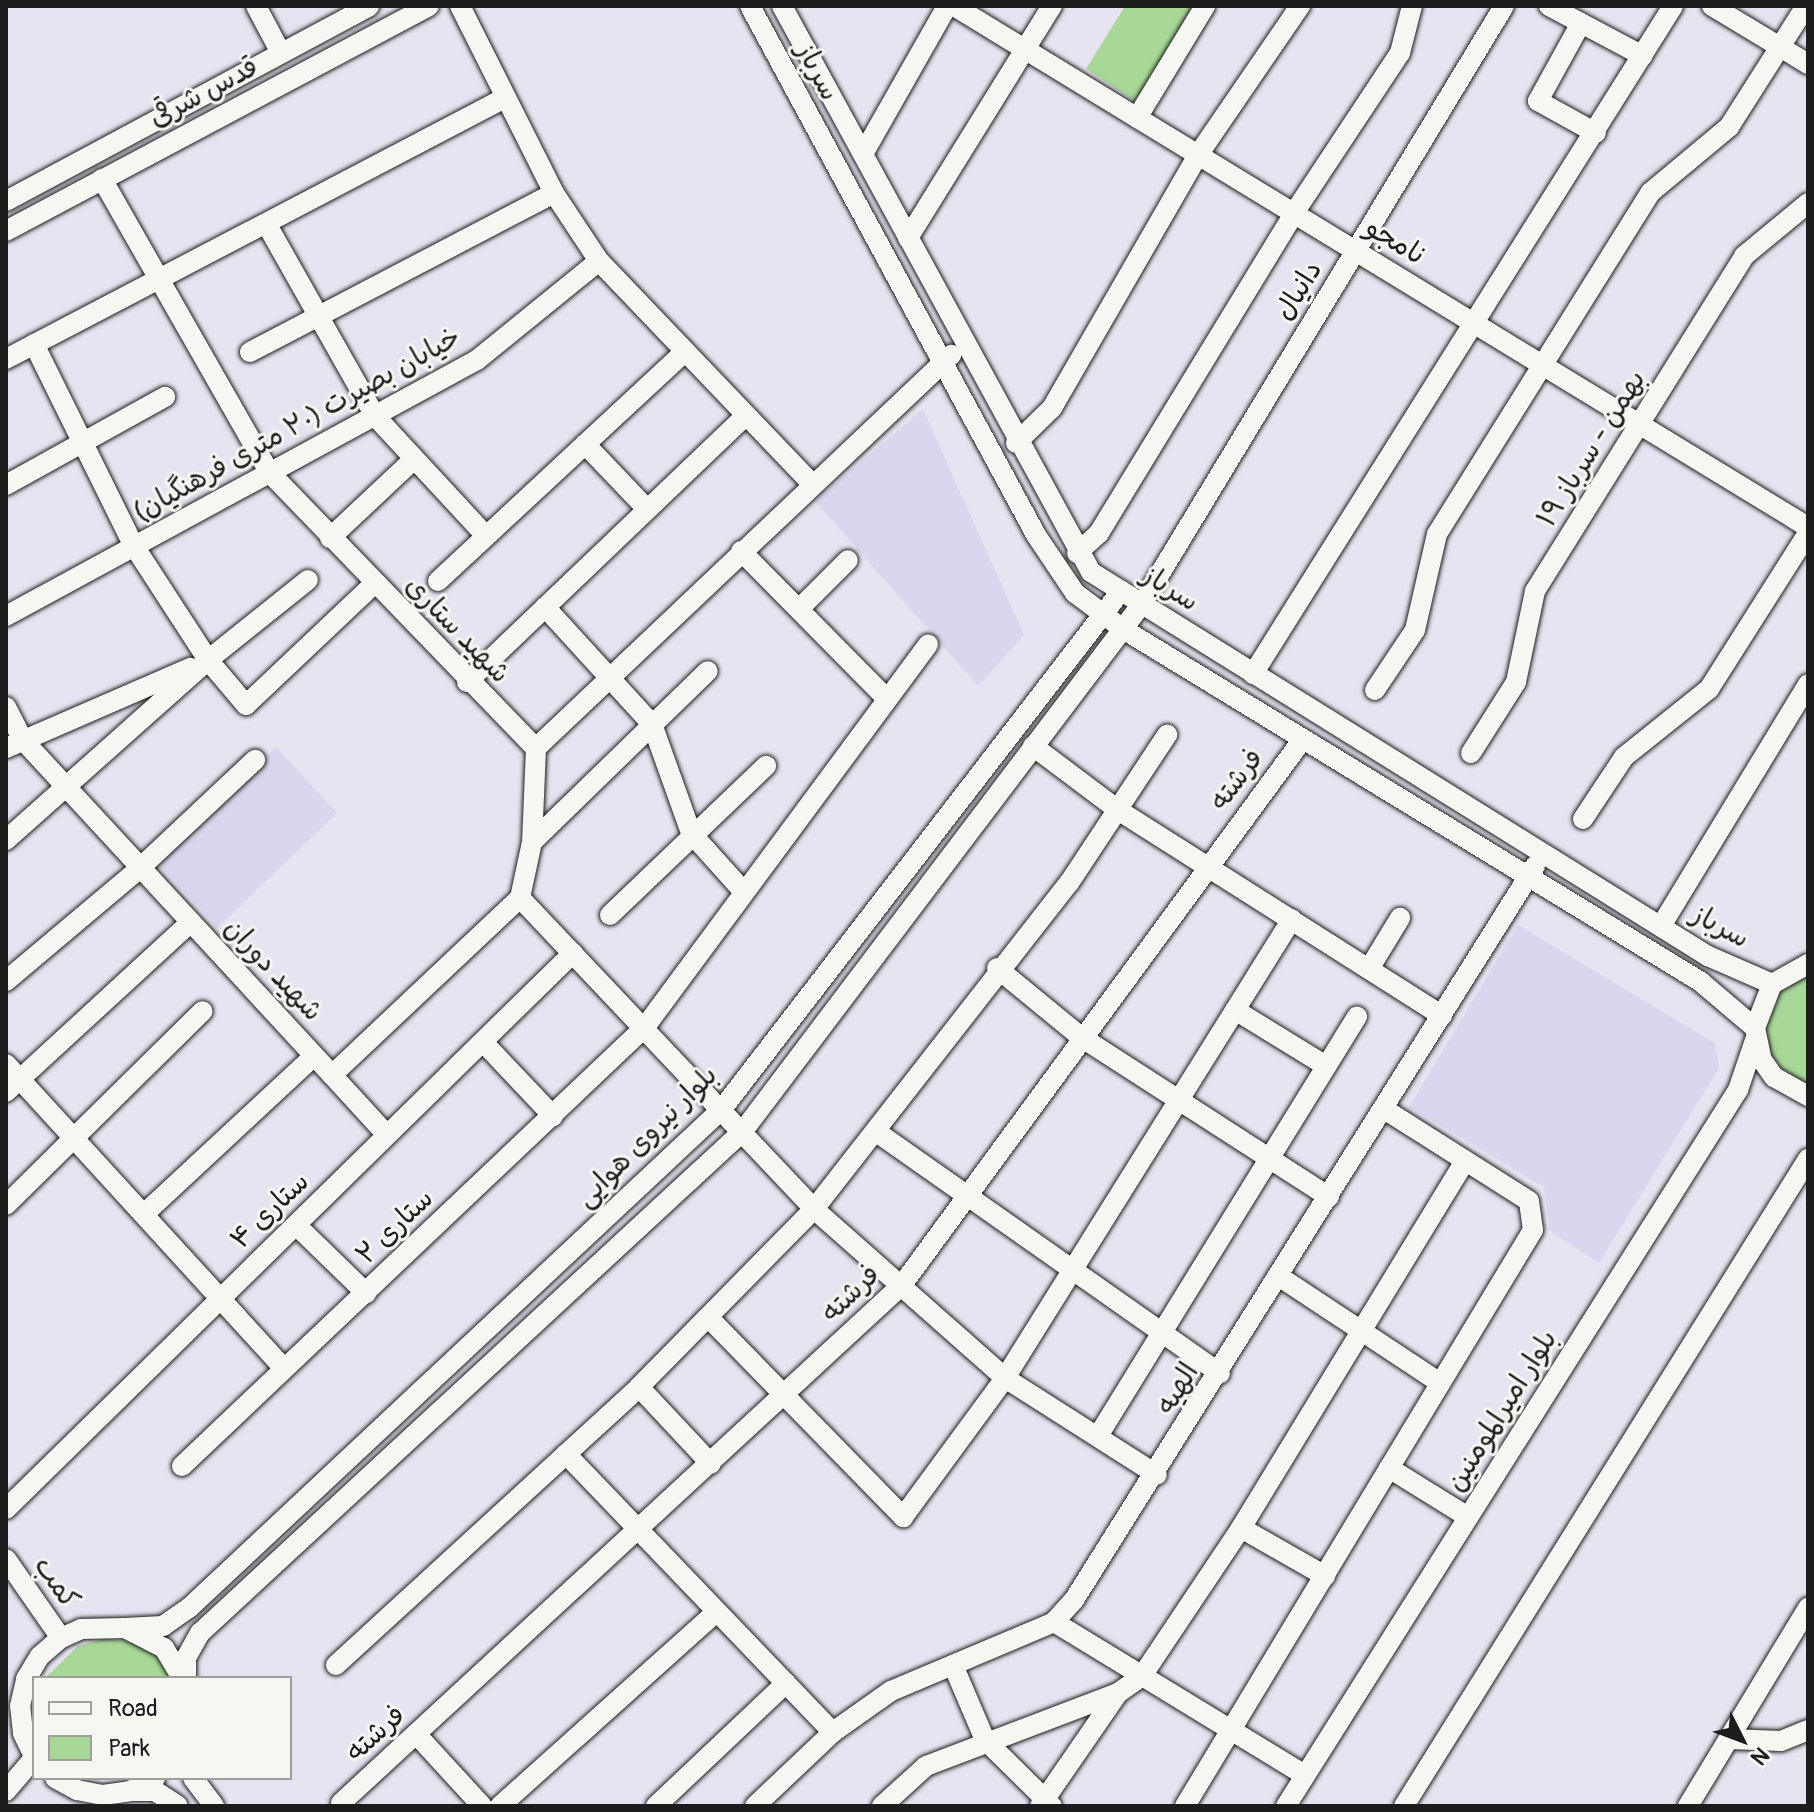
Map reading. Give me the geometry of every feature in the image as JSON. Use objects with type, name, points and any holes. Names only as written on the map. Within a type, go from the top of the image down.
[{"type":"street","points":[[256,6],[281,53]]},
{"type":"street","points":[[6,201],[369,6]]},
{"type":"street","name":"قدس شرقی","points":[[6,231],[429,6]]},
{"type":"street","points":[[460,6],[503,99],[554,193],[599,261],[682,354],[812,484]]},
{"type":"street","name":"سرباز","points":[[750,6],[1053,564],[1103,616],[1701,982],[1755,1034]]},
{"type":"street","name":"سرباز","points":[[782,6],[1016,443],[1077,553],[1091,572],[1708,956],[1772,984]]},
{"type":"street","points":[[792,6],[803,43]]},
{"type":"street","points":[[863,154],[947,6]]},
{"type":"street","name":"نامجو","points":[[954,6],[1808,527]]},
{"type":"street","points":[[908,238],[1052,6]]},
{"type":"street","points":[[1137,118],[1205,6]]},
{"type":"street","points":[[1016,443],[1052,408],[1198,155],[1300,6]]},
{"type":"street","points":[[1077,553],[1099,533],[1294,213],[1400,53],[1412,6]]},
{"type":"street","name":"دانیال","points":[[1123,629],[1141,605],[1504,6]]},
{"type":"street","points":[[1549,6],[1643,56]]},
{"type":"street","points":[[1253,674],[1476,324],[1673,6]]},
{"type":"street","points":[[1712,6],[1808,64]]},
{"type":"street","points":[[1375,690],[1415,630],[1437,534],[1651,192],[1729,127],[1806,6]]},
{"type":"street","points":[[1581,23],[1538,101],[1596,133]]},
{"type":"street","points":[[6,359],[503,99]]},
{"type":"street","points":[[152,122],[163,147]]},
{"type":"street","name":"شهید ستاری","points":[[102,179],[270,473],[467,682],[536,748]]},
{"type":"street","points":[[250,352],[554,193]]},
{"type":"street","name":"بهمن - سرباز ۱۹","points":[[1471,753],[1516,682],[1535,591],[1642,425],[1744,256],[1808,203]]},
{"type":"street","points":[[267,225],[375,416],[486,536]]},
{"type":"street","name":"خیابان بصیرت (۲۰ متری فرهنگیان)","points":[[6,616],[477,360],[599,261]]},
{"type":"street","points":[[34,344],[134,546],[208,660],[246,705],[374,584]]},
{"type":"street","points":[[332,1075],[520,898],[532,842],[536,748],[942,359],[966,348]]},
{"type":"street","points":[[438,581],[682,354]]},
{"type":"street","points":[[6,485],[165,397]]},
{"type":"street","points":[[467,682],[744,417]]},
{"type":"street","points":[[585,444],[647,509]]},
{"type":"street","points":[[330,538],[413,460]]},
{"type":"street","points":[[1583,819],[1624,757],[1709,689],[1808,533]]},
{"type":"street","points":[[741,551],[887,699]]},
{"type":"street","points":[[799,609],[848,560]]},
{"type":"street","points":[[6,840],[208,660],[308,580]]},
{"type":"street","name":"بلوار نیروی هوایی","points":[[61,1638],[103,1625],[153,1628],[174,1619],[722,1109],[875,906],[1121,591]]},
{"type":"street","points":[[545,607],[652,724],[691,833],[744,892]]},
{"type":"street","name":"بلوار نیروی هوایی","points":[[190,1643],[743,1131],[898,922],[1123,629]]},
{"type":"street","name":"ستاری ۲","points":[[182,1466],[645,1027],[928,644]]},
{"type":"street","points":[[14,744],[208,660]]},
{"type":"street","points":[[532,842],[708,671]]},
{"type":"street","points":[[1661,926],[1808,684]]},
{"type":"street","name":"شهید دوران","points":[[6,707],[14,744],[65,786],[387,1135]]},
{"type":"street","points":[[336,1665],[639,1387],[710,1319],[814,1209],[878,1133],[997,968],[1069,883],[1167,735]]},
{"type":"street","name":"فرشته","points":[[341,1803],[784,1398],[902,1285],[1081,1037],[1303,739]]},
{"type":"street","points":[[1033,746],[1118,810],[1442,1016]]},
{"type":"street","points":[[6,981],[140,868],[255,760]]},
{"type":"street","points":[[610,915],[691,833],[766,766]]},
{"type":"street","name":"الهیه","points":[[1054,1622],[1157,1475],[1544,852]]},
{"type":"street","points":[[520,898],[814,1209],[1005,1378],[1157,1475]]},
{"type":"street","points":[[875,906],[898,922]]},
{"type":"street","points":[[1369,969],[1400,918]]},
{"type":"street","points":[[710,1319],[903,1517],[1005,1378],[1292,919]]},
{"type":"street","points":[[191,922],[11,1078],[74,1138],[284,1368]]},
{"type":"street","name":"ستاری ۴","points":[[6,1509],[573,953]]},
{"type":"street","points":[[1772,984],[1805,961]]},
{"type":"street","points":[[997,968],[1081,1037],[1329,1197]]},
{"type":"street","name":"بلوار امیرالمومنین","points":[[1286,1806],[1738,1090],[1772,984]]},
{"type":"street","points":[[1235,1010],[1326,1066]]},
{"type":"street","points":[[6,1205],[203,1011]]},
{"type":"street","points":[[1098,1436],[1357,1016]]},
{"type":"street","points":[[1755,1034],[1774,1077],[1808,1096]]},
{"type":"street","points":[[483,1042],[553,1116]]},
{"type":"street","points":[[144,1214],[314,1056]]},
{"type":"street","points":[[1185,1806],[1533,1230],[1529,1201],[1384,1109]]},
{"type":"street","points":[[878,1133],[1071,1272],[1220,1373]]},
{"type":"street","points":[[1404,1806],[1808,1159]]},
{"type":"street","points":[[882,1806],[926,1766],[985,1740],[1118,1693],[1142,1676],[1241,1528],[1465,1161]]},
{"type":"street","points":[[296,1225],[366,1293]]},
{"type":"street","points":[[1280,1277],[1440,1383]]},
{"type":"street","points":[[639,1387],[711,1464]]},
{"type":"street","points":[[566,1454],[833,1732]]},
{"type":"street","points":[[1389,1468],[1468,1517]]},
{"type":"street","points":[[1241,1528],[1325,1576]]},
{"type":"street","name":"کمب","points":[[6,1559],[61,1638]]},
{"type":"street","points":[[1688,1806],[1808,1608]]},
{"type":"street","points":[[500,1806],[716,1612]]},
{"type":"street","points":[[174,1619],[169,1629],[172,1643],[190,1643],[184,1676]]},
{"type":"street","points":[[755,1806],[833,1732],[891,1691],[1054,1622],[1305,1775]]},
{"type":"street","points":[[125,1628],[164,1648],[183,1676]]},
{"type":"street","points":[[32,1753],[23,1733],[20,1706],[26,1679],[40,1656],[61,1638]]},
{"type":"street","points":[[953,1665],[985,1740],[1046,1804],[1118,1693]]},
{"type":"street","points":[[6,1693],[26,1679]]},
{"type":"street","points":[[656,1806],[786,1683]]},
{"type":"street","points":[[1729,1739],[1781,1741],[1808,1730]]},
{"type":"street","points":[[417,1735],[482,1806]]},
{"type":"street","points":[[6,1791],[32,1759]]},
{"type":"street","points":[[60,1780],[90,1792],[155,1791],[178,1806]]},
{"type":"street","points":[[130,1791],[151,1780]]},
{"type":"street","points":[[194,1780],[214,1806]]},
{"type":"shaded area","points":[[923,409],[1024,635],[978,686],[815,501]]},
{"type":"shaded area","points":[[276,747],[337,813],[217,928],[161,867],[160,857]]},
{"type":"shaded area","points":[[1518,925],[1715,1043],[1719,1068],[1599,1263],[1550,1231],[1544,1187],[1409,1107]]},
{"type":"green space","points":[[1125,6],[1197,6],[1138,103],[1086,69]]},
{"type":"green space","points":[[1808,973],[1808,1089],[1792,1084],[1767,1057],[1762,1020],[1783,984]]},
{"type":"green space","points":[[103,1639],[128,1641],[152,1651],[173,1676],[47,1676],[78,1646]]}]
